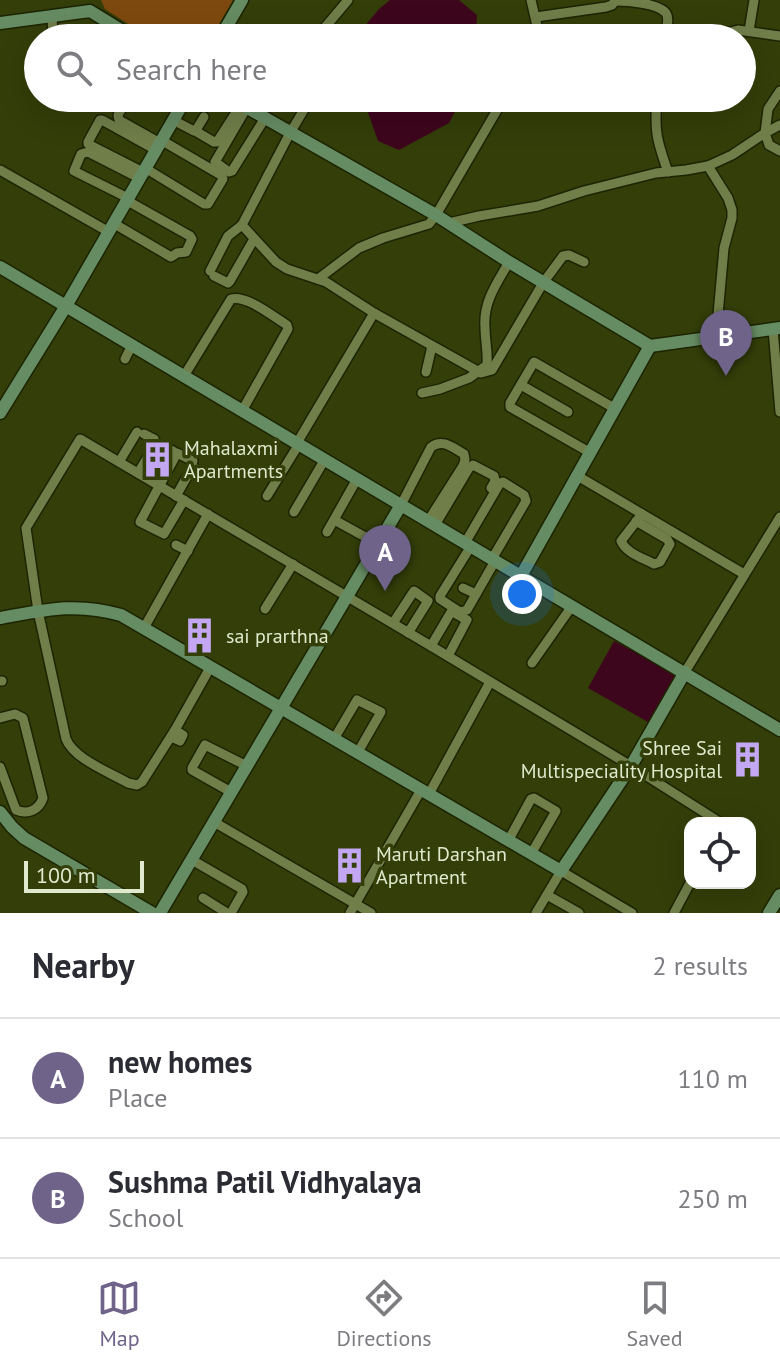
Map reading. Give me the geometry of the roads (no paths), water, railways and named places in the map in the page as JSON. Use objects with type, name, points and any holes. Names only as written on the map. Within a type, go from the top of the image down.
[{"type":"street","points":[[228,24],[242,0]]},
{"type":"street","points":[[328,24],[348,0]]},
{"type":"street","points":[[531,0],[536,24]]},
{"type":"street","points":[[750,24],[754,0]]},
{"type":"street","points":[[536,17],[606,7],[616,1],[634,2],[663,10],[667,15],[666,24]]},
{"type":"street","points":[[0,23],[52,16],[90,5],[115,24]]},
{"type":"street","points":[[52,16],[52,24]]},
{"type":"street","points":[[756,32],[780,36]]},
{"type":"street","points":[[780,91],[768,109],[765,133],[769,145],[780,151]]},
{"type":"street","points":[[120,112],[119,120],[159,144]]},
{"type":"street","points":[[0,413],[6,390],[66,306],[178,112]]},
{"type":"street","points":[[204,117],[197,132],[217,142],[236,112]]},
{"type":"street","points":[[237,112],[215,162],[229,172],[262,122]]},
{"type":"street","points":[[248,112],[436,215],[650,346],[776,329],[780,412]]},
{"type":"street","points":[[254,239],[228,283],[212,273],[228,236],[242,225],[303,112]]},
{"type":"street","points":[[318,279],[359,248],[429,224],[496,112]]},
{"type":"street","points":[[656,112],[655,128],[668,172]]},
{"type":"street","points":[[102,120],[159,144],[221,175],[223,179],[208,204],[142,173],[88,142],[102,120]]},
{"type":"street","points":[[173,120],[194,131]]},
{"type":"street","points":[[449,223],[538,206],[656,173],[708,166],[780,125]]},
{"type":"street","points":[[0,170],[171,257],[186,252],[192,239],[190,236],[74,171],[81,154],[88,152],[142,173]]},
{"type":"street","points":[[708,166],[732,210],[724,248],[716,337]]},
{"type":"street","points":[[242,225],[276,262],[287,269],[326,282],[478,372],[492,370],[543,283],[563,256],[569,255],[584,262]]},
{"type":"street","points":[[422,393],[469,378],[487,365],[484,325],[487,299],[509,262]]},
{"type":"street","points":[[0,267],[780,730]]},
{"type":"street","points":[[184,376],[231,299],[245,299],[287,325],[288,329],[242,411]]},
{"type":"street","points":[[267,496],[374,313]]},
{"type":"street","points":[[125,359],[132,345]]},
{"type":"street","points":[[426,372],[432,346]]},
{"type":"street","points":[[521,576],[650,346]]},
{"type":"street","points":[[589,452],[510,407],[510,403],[534,362],[614,408]]},
{"type":"street","points":[[521,385],[568,412]]},
{"type":"street","points":[[119,462],[141,433],[154,439],[137,473]]},
{"type":"street","points":[[211,666],[173,733],[142,782],[137,785],[76,754],[69,747],[38,611],[26,534],[28,522],[80,439],[430,645],[712,817]]},
{"type":"street","points":[[160,913],[401,505],[431,447],[444,442],[464,454],[465,460],[431,523]]},
{"type":"street","points":[[137,473],[156,443],[174,452],[140,522],[164,534],[182,499]]},
{"type":"street","points":[[158,485],[177,453],[193,464],[165,537]]},
{"type":"street","points":[[295,512],[326,460]]},
{"type":"street","points":[[431,523],[469,468],[475,465],[494,476],[495,481],[440,596],[460,612],[467,610],[526,501],[524,495],[506,483],[500,483],[466,544]]},
{"type":"street","points":[[576,475],[639,517],[667,539],[670,544],[660,562],[654,564],[624,547],[621,541],[639,517]]},
{"type":"street","points":[[359,480],[338,522],[329,533],[359,480]]},
{"type":"street","points":[[144,628],[208,514]]},
{"type":"street","points":[[639,517],[744,574]]},
{"type":"street","points":[[536,913],[631,766],[780,517]]},
{"type":"street","points":[[338,522],[378,544]]},
{"type":"street","points":[[176,545],[188,551]]},
{"type":"street","points":[[265,609],[293,564]]},
{"type":"street","points":[[463,588],[476,594]]},
{"type":"street","points":[[393,623],[414,591],[428,601],[408,633]]},
{"type":"street","points":[[532,663],[572,606]]},
{"type":"street","points":[[0,618],[65,608],[91,608],[121,615],[629,912]]},
{"type":"street","points":[[430,645],[448,612]]},
{"type":"street","points":[[430,645],[451,612],[467,620],[448,656]]},
{"type":"street","points":[[353,908],[372,872],[425,792],[490,682]]},
{"type":"street","points":[[334,739],[357,700],[381,712],[358,752]]},
{"type":"street","points":[[0,718],[15,714],[23,718],[43,798],[39,807],[33,811],[19,812],[13,805],[0,767]]},
{"type":"street","points":[[231,792],[192,770],[198,756],[207,744],[247,766]]},
{"type":"street","points":[[508,841],[534,798],[556,811],[531,854]]},
{"type":"street","points":[[13,805],[1,814],[24,838],[152,913]]},
{"type":"street","points":[[214,822],[353,908],[371,913]]},
{"type":"street","points":[[192,860],[243,892],[224,912],[203,898]]},
{"type":"street","points":[[674,913],[687,889]]},
{"type":"street","points":[[547,895],[579,913]]},
{"type":"street","points":[[769,913],[780,895]]},
{"type":"place","name":"Sushma Patil Vidhyalaya","points":[[726,376]]},
{"type":"place","name":"Mahalaxmi Apartments","points":[[158,459]]},
{"type":"place","name":"new homes","points":[[385,591]]},
{"type":"place","name":"sai prarthna","points":[[200,636]]},
{"type":"place","name":"Shree Sai Multispeciality Hospital","points":[[748,760]]},
{"type":"place","name":"Maruti Darshan Apartment","points":[[350,865]]}]
